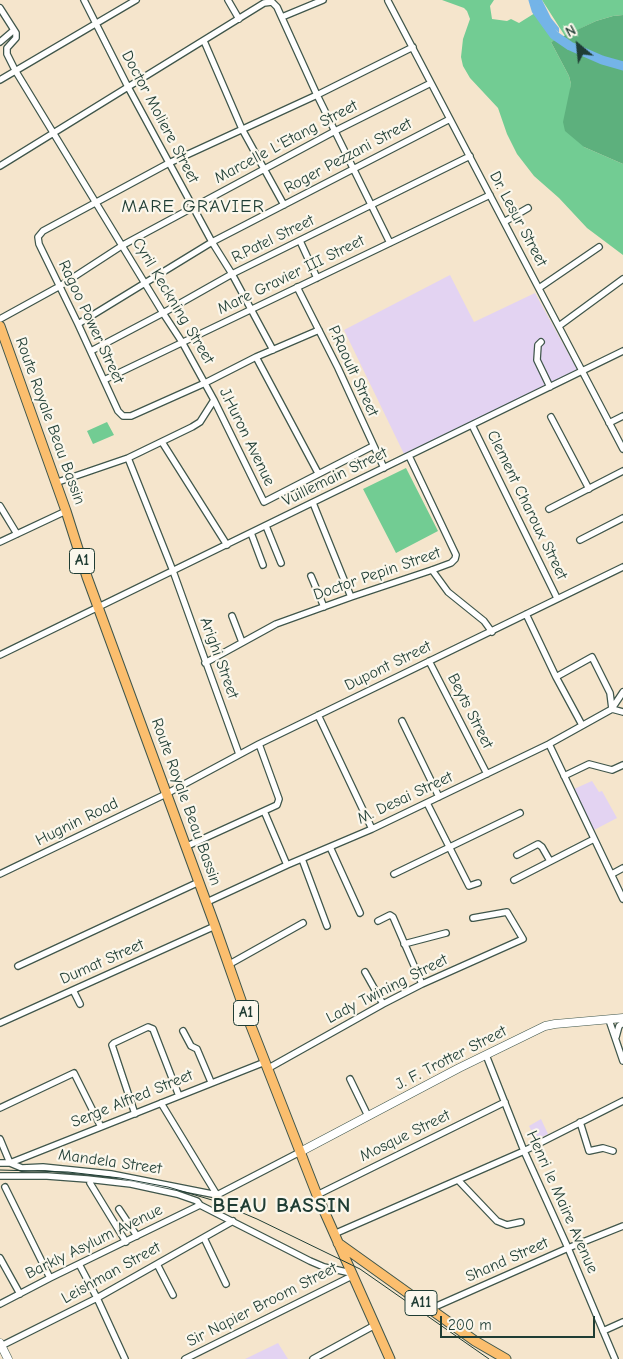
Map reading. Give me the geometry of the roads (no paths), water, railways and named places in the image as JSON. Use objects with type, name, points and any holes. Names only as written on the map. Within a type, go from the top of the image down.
[{"type":"main road","name":"Route Royale Beau Bassin","points":[[1,332],[3,348],[66,511],[228,965],[317,1195],[353,1277]]},
{"type":"main road","name":"A11","points":[[336,1239],[474,1341],[506,1359]]},
{"type":"main road","name":"A1","points":[[353,1277],[390,1359]]},
{"type":"street","name":"Doctor Moliere Street","points":[[84,0],[169,164],[273,350]]},
{"type":"street","points":[[0,80],[136,0]]},
{"type":"street","points":[[228,0],[238,19]]},
{"type":"street","points":[[282,17],[323,0]]},
{"type":"street","name":"Dr. Lesur Street","points":[[388,1],[623,449]]},
{"type":"street","points":[[0,166],[264,3],[272,2],[282,17],[317,95],[390,243]]},
{"type":"street","points":[[0,42],[14,30],[1,12]]},
{"type":"street","name":"Cyril Keckning Street","points":[[14,30],[16,38],[7,48],[7,54],[15,70],[182,342],[205,383]]},
{"type":"street","points":[[204,41],[242,128],[284,205]]},
{"type":"street","name":"Marcelle L'Etang Street","points":[[38,237],[43,231],[169,164],[242,128],[317,95],[413,47]]},
{"type":"street","name":"Marcelle L'Etang Street","points":[[0,319],[60,286],[123,245],[264,168],[431,83]]},
{"type":"street","name":"Roger Pezzani Street","points":[[78,324],[212,242],[450,119]]},
{"type":"street","name":"R.Patel Street","points":[[91,351],[232,274],[470,156]]},
{"type":"street","name":"Mare Gravier III Street","points":[[104,380],[490,195]]},
{"type":"street","points":[[504,222],[528,208]]},
{"type":"street","name":"Ragoo Power Street","points":[[38,237],[39,244],[118,411],[123,416],[131,416],[205,383]]},
{"type":"street","points":[[300,241],[317,278]]},
{"type":"street","points":[[538,288],[599,247]]},
{"type":"street","points":[[559,326],[623,280]]},
{"type":"street","name":"P.Raoult Street","points":[[297,287],[384,468]]},
{"type":"street","points":[[205,383],[256,357],[319,330]]},
{"type":"street","points":[[541,342],[538,345],[537,360],[550,387]]},
{"type":"street","name":"Vuillemain Street","points":[[0,655],[623,351]]},
{"type":"street","points":[[256,357],[318,473],[374,446]]},
{"type":"street","name":"J.Huron Avenue","points":[[205,383],[264,502],[318,473]]},
{"type":"street","points":[[55,483],[128,458],[192,428],[200,422],[214,400]]},
{"type":"street","points":[[609,423],[623,416]]},
{"type":"street","points":[[551,417],[589,489]]},
{"type":"street","name":"Clement Charoux Street","points":[[472,425],[557,598]]},
{"type":"street","points":[[162,442],[227,545]]},
{"type":"street","name":"Doctor Pepin Street","points":[[205,663],[276,624],[451,563],[456,555],[410,456]]},
{"type":"street","name":"Arighi Street","points":[[128,458],[173,571],[239,754]]},
{"type":"street","points":[[549,509],[623,471]]},
{"type":"street","points":[[313,503],[351,597]]},
{"type":"street","points":[[0,506],[17,534]]},
{"type":"street","points":[[0,542],[66,511]]},
{"type":"street","points":[[580,540],[623,518]]},
{"type":"street","points":[[266,526],[281,563]]},
{"type":"street","points":[[251,533],[263,565]]},
{"type":"street","name":"Dupont Street","points":[[166,794],[259,744],[623,567]]},
{"type":"street","points":[[432,570],[448,592],[484,621],[492,632]]},
{"type":"street","points":[[311,576],[324,607]]},
{"type":"street","points":[[526,614],[556,677],[582,725]]},
{"type":"street","points":[[232,616],[242,642]]},
{"type":"street","points":[[556,677],[592,656],[610,693],[612,709]]},
{"type":"street","name":"Beyts Street","points":[[429,662],[487,774]]},
{"type":"street","points":[[612,709],[623,692]]},
{"type":"street","points":[[612,709],[623,712]]},
{"type":"street","name":"M. Desai Street","points":[[207,902],[427,803],[549,744],[612,709]]},
{"type":"street","points":[[318,716],[372,829]]},
{"type":"street","points":[[402,721],[439,797]]},
{"type":"street","points":[[185,847],[277,805],[279,799],[259,744]]},
{"type":"street","points":[[549,744],[623,899]]},
{"type":"street","points":[[564,776],[589,764],[612,770],[623,765]]},
{"type":"street","name":"Hugnin Road","points":[[0,874],[166,794]]},
{"type":"street","points":[[427,803],[469,886],[478,883]]},
{"type":"street","points":[[264,811],[287,865]]},
{"type":"street","points":[[394,874],[520,813]]},
{"type":"street","points":[[514,880],[594,838]]},
{"type":"street","points":[[517,855],[538,844],[542,847],[550,861]]},
{"type":"street","points":[[330,847],[360,913]]},
{"type":"street","points":[[302,859],[327,926]]},
{"type":"street","points":[[612,874],[623,868]]},
{"type":"street","points":[[18,966],[199,882]]},
{"type":"street","name":"Lady Twining Street","points":[[266,1066],[422,984],[523,939],[508,912],[474,918]]},
{"type":"street","points":[[378,921],[390,916],[393,917],[422,984]]},
{"type":"street","points":[[228,965],[303,923]]},
{"type":"street","name":"Dumat Street","points":[[0,1023],[215,926]]},
{"type":"street","points":[[404,944],[446,933]]},
{"type":"street","points":[[365,972],[382,1004]]},
{"type":"street","points":[[73,990],[80,1004]]},
{"type":"street","name":"J. F. Trotter Street","points":[[300,1152],[545,1026],[623,1018]]},
{"type":"street","points":[[609,1020],[623,1062]]},
{"type":"street","points":[[616,1039],[616,1032],[623,1023]]},
{"type":"street","points":[[135,1114],[112,1046],[114,1043],[148,1027],[153,1029],[179,1096]]},
{"type":"street","points":[[183,1031],[191,1046],[197,1049],[211,1082]]},
{"type":"street","name":"Henri le Maire Avenue","points":[[486,1055],[524,1151],[615,1359]]},
{"type":"street","name":"Serge Alfred Street","points":[[10,1163],[211,1082],[266,1066]]},
{"type":"street","points":[[0,1108],[74,1072],[101,1127]]},
{"type":"street","points":[[350,1079],[368,1116]]},
{"type":"street","name":"Mosque Street","points":[[317,1195],[505,1102]]},
{"type":"street","points":[[336,1239],[458,1180],[524,1151],[623,1102]]},
{"type":"street","points":[[161,1103],[217,1195],[300,1152]]},
{"type":"street","points":[[580,1122],[586,1147],[589,1151],[603,1148],[613,1151]]},
{"type":"street","points":[[0,1139],[10,1163]]},
{"type":"street","name":"Mandela Street","points":[[0,1163],[10,1163],[22,1168],[53,1168],[126,1176],[217,1195]]},
{"type":"street","points":[[0,1176],[65,1177],[131,1184],[184,1196],[197,1201],[200,1205],[310,1261],[353,1277]]},
{"type":"street","points":[[458,1180],[497,1221],[507,1225],[521,1222]]},
{"type":"street","points":[[90,1183],[126,1242]]},
{"type":"street","points":[[5,1187],[50,1278]]},
{"type":"street","name":"Barkly Asylum Avenue","points":[[0,1304],[200,1205]]},
{"type":"street","points":[[119,1209],[136,1236]]},
{"type":"street","name":"Leishman Street","points":[[1,1344],[97,1298],[233,1221]]},
{"type":"street","name":"Shand Street","points":[[429,1309],[623,1226]]},
{"type":"street","points":[[204,1238],[226,1284]]},
{"type":"street","points":[[0,1258],[20,1294]]},
{"type":"street","points":[[79,1264],[125,1359]]},
{"type":"street","points":[[157,1264],[173,1295]]},
{"type":"street","name":"Sir Napier Broom Street","points":[[185,1359],[353,1277]]},
{"type":"street","points":[[603,1332],[623,1322]]},
{"type":"street","points":[[313,1359],[375,1325]]},
{"type":"street","points":[[1,1344],[8,1359]]},
{"type":"water","points":[[533,0],[542,0],[551,18],[559,28],[559,33],[536,12]]},
{"type":"waterway","points":[[533,0],[536,10],[554,35],[570,46],[602,60],[623,66]]},
{"type":"tram line","points":[[0,1170],[68,1172],[120,1178],[168,1187],[212,1200],[257,1219],[360,1269],[489,1359]]},
{"type":"district","name":"MARE GRAVIER","points":[[193,207]]},
{"type":"district","name":"BEAU BASSIN","points":[[282,1206]]}]
